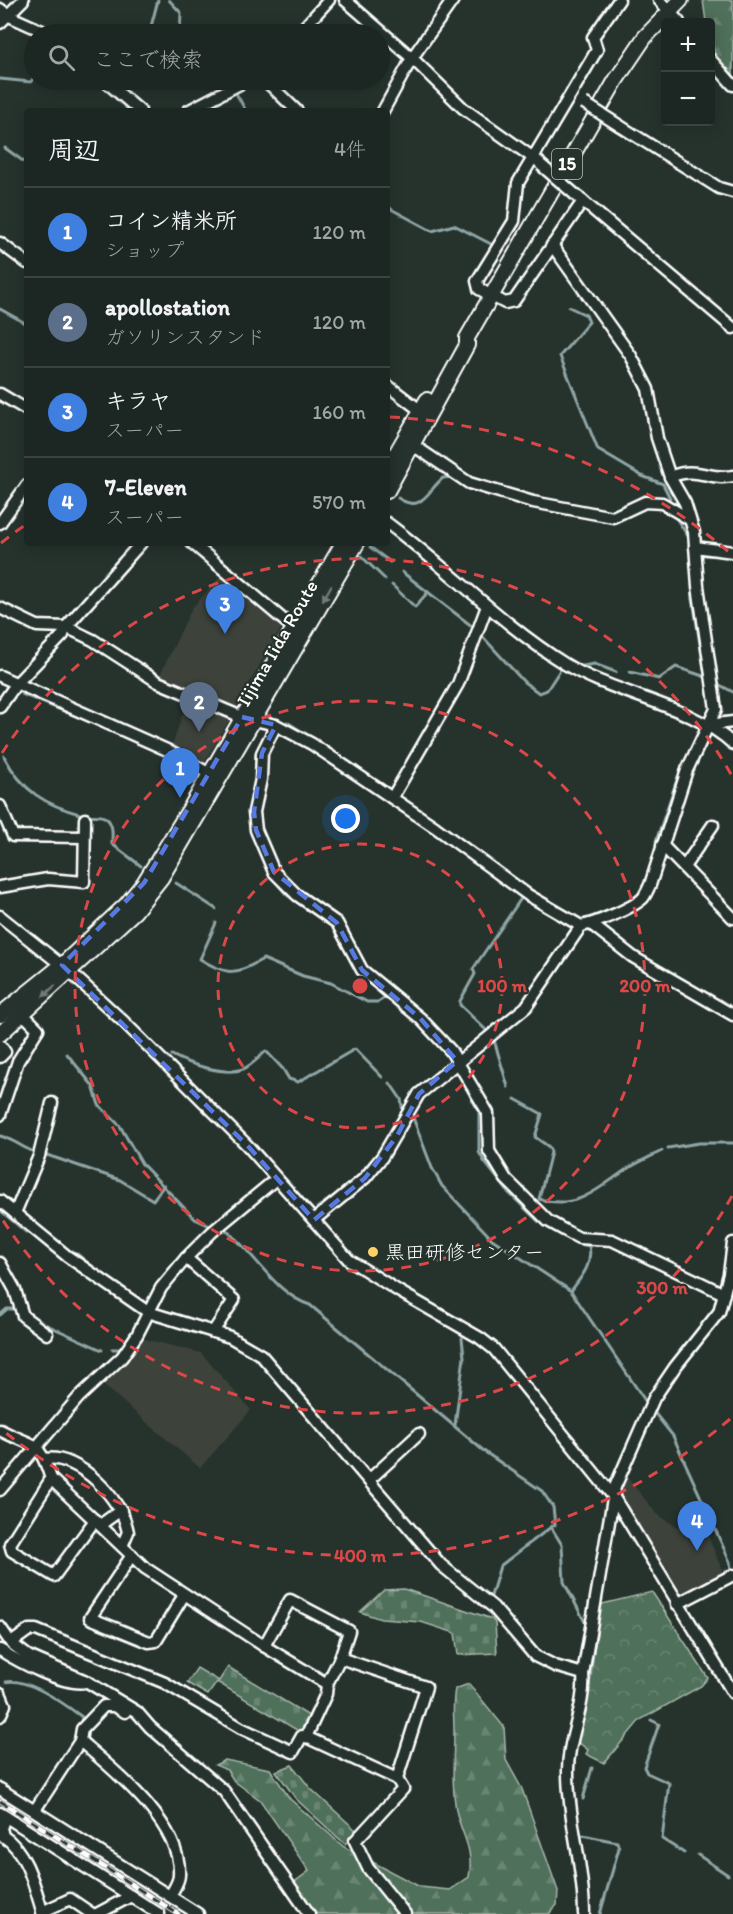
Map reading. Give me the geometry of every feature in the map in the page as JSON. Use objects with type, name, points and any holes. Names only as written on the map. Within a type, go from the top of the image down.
[{"type":"main road","name":"15","points":[[390,464],[461,343],[467,338],[616,80],[645,37],[681,0]]},
{"type":"main road","name":"15","points":[[390,486],[467,345],[467,338]]},
{"type":"main road","name":"Iijima Iida Route","points":[[1,1012],[66,968],[135,911],[161,878],[248,718],[292,627],[341,546]]},
{"type":"main road","name":"Iijima Iida Route","points":[[0,1034],[23,1014],[144,883],[210,774],[248,718],[355,546]]},
{"type":"street","points":[[23,0],[3,16],[24,24]]},
{"type":"street","points":[[307,24],[329,0]]},
{"type":"street","points":[[345,0],[373,24]]},
{"type":"street","points":[[384,108],[412,58],[453,0]]},
{"type":"street","points":[[580,199],[514,302],[505,303],[479,289],[477,281],[514,221],[519,183],[538,162],[597,50],[593,37],[619,0]]},
{"type":"street","points":[[659,0],[675,18]]},
{"type":"street","points":[[390,39],[463,108],[538,162],[733,328]]},
{"type":"street","points":[[715,64],[733,84]]},
{"type":"street","points":[[116,90],[137,108]]},
{"type":"street","points":[[194,108],[228,90]]},
{"type":"street","points":[[275,90],[294,108]]},
{"type":"street","points":[[572,94],[719,188],[733,192]]},
{"type":"street","points":[[0,243],[24,261]]},
{"type":"street","points":[[314,1220],[364,1178],[397,1136],[419,1094],[526,1007],[586,925],[634,904],[644,897],[687,770],[716,709],[698,586],[694,532],[685,503],[670,477],[657,438],[648,389],[631,356],[552,245]]},
{"type":"street","points":[[390,386],[421,411]]},
{"type":"street","points":[[0,394],[24,408]]},
{"type":"street","points":[[413,446],[469,483],[534,502],[613,517],[645,502],[662,503],[689,519]]},
{"type":"street","points":[[670,477],[685,470],[725,478],[733,476]]},
{"type":"street","points":[[0,524],[24,489]]},
{"type":"street","points":[[390,525],[444,567],[488,606],[567,666],[708,725],[733,744]]},
{"type":"street","points":[[0,707],[16,684],[63,635],[66,627],[138,546]]},
{"type":"street","points":[[196,546],[292,627]]},
{"type":"street","points":[[695,547],[733,552]]},
{"type":"street","points":[[392,798],[458,684],[488,606]]},
{"type":"street","points":[[0,608],[37,626],[66,627],[93,640],[158,682],[248,718],[276,725],[312,744],[528,895],[586,925],[633,957],[733,1015]]},
{"type":"street","points":[[0,676],[167,750],[210,774]]},
{"type":"street","points":[[708,725],[733,722]]},
{"type":"street","points":[[276,725],[262,753],[261,779],[254,812],[256,830],[274,872],[297,895],[337,923],[362,970],[420,1018],[457,1061],[488,1113],[489,1151],[506,1179],[548,1221],[579,1238],[612,1240],[723,1299],[733,1310]]},
{"type":"street","points":[[1,814],[13,836],[84,837]]},
{"type":"street","points":[[0,887],[48,879],[84,882],[85,819]]},
{"type":"street","points":[[684,867],[713,825]]},
{"type":"street","points":[[662,845],[733,918]]},
{"type":"street","points":[[0,916],[66,968],[148,1045],[356,1264],[480,1338],[494,1349],[613,1496],[733,1694]]},
{"type":"street","points":[[0,1115],[18,1061],[38,1029],[23,1014]]},
{"type":"street","points":[[2,1051],[18,1061]]},
{"type":"street","points":[[15,1213],[39,1156],[52,1103]]},
{"type":"street","points":[[0,1490],[79,1397],[122,1357],[137,1335],[161,1288],[186,1258],[212,1232],[276,1179]]},
{"type":"street","points":[[0,1201],[67,1256],[148,1312],[230,1337],[261,1355],[441,1565],[494,1607],[535,1656],[555,1666],[583,1674]]},
{"type":"street","points":[[584,1914],[582,1874],[567,1771],[570,1747],[584,1689],[583,1674],[615,1486],[654,1398],[723,1299],[733,1243]]},
{"type":"street","points":[[186,1258],[234,1300],[213,1332]]},
{"type":"street","points":[[0,1263],[15,1290],[23,1316],[47,1334]]},
{"type":"street","points":[[0,1430],[37,1447],[45,1459],[51,1479],[132,1555],[184,1595],[327,1684]]},
{"type":"street","points":[[369,1480],[418,1434]]},
{"type":"street","points":[[45,1459],[60,1458],[86,1473],[117,1502],[128,1532],[122,1546]]},
{"type":"street","points":[[51,1479],[9,1544],[12,1551],[54,1576],[97,1522],[121,1510]]},
{"type":"street","points":[[132,1555],[90,1618],[149,1642],[156,1641],[184,1595]]},
{"type":"street","points":[[677,1604],[733,1575]]},
{"type":"street","points":[[264,1646],[290,1600],[349,1631],[340,1658],[327,1684],[326,1694],[306,1737]]},
{"type":"street","points":[[0,1628],[11,1643],[28,1656],[86,1681],[137,1712],[150,1727],[224,1791],[309,1914]]},
{"type":"street","points":[[11,1643],[29,1630],[36,1630],[165,1683],[241,1728],[293,1752],[302,1736],[306,1737],[397,1779],[403,1789],[355,1841],[368,1868],[405,1914]]},
{"type":"street","points":[[0,1650],[15,1661],[68,1682],[76,1684],[86,1681]]},
{"type":"street","points":[[340,1658],[426,1687],[397,1779]]},
{"type":"street","points":[[0,1693],[5,1705],[0,1716]]},
{"type":"street","points":[[34,1810],[80,1741],[82,1729],[104,1706],[114,1706],[150,1727]]},
{"type":"street","points":[[80,1741],[134,1791],[164,1828],[177,1855],[179,1877],[170,1896]]},
{"type":"street","points":[[0,1789],[198,1914]]},
{"type":"street","points":[[92,1914],[70,1899],[43,1913],[32,1878],[13,1842],[1,1837],[3,1815],[159,1914]]},
{"type":"street","points":[[97,1914],[131,1896]]},
{"type":"highlighted area","points":[[242,717],[276,725],[262,753],[254,812],[256,830],[274,872],[337,923],[362,970],[420,1018],[457,1061],[419,1094],[397,1136],[365,1178],[314,1220],[247,1145],[62,965],[144,883]]},
{"type":"shaded area","points":[[223,574],[283,625],[236,706],[179,688],[159,677],[192,608]]},
{"type":"shaded area","points":[[188,698],[230,718],[203,765],[172,746]]},
{"type":"shaded area","points":[[140,1338],[201,1353],[251,1410],[200,1468],[101,1383],[130,1355]]},
{"type":"shaded area","points":[[625,1475],[657,1514],[677,1527],[682,1525],[688,1536],[705,1528],[724,1575],[682,1596],[618,1491]]},
{"type":"green space","points":[[703,0],[733,0],[733,84],[719,71],[715,54],[715,18],[705,18]]},
{"type":"green space","points":[[404,1589],[492,1619],[495,1623],[497,1653],[458,1655],[455,1633],[421,1622],[381,1619],[360,1612],[384,1590]]},
{"type":"green space","points":[[652,1592],[708,1678],[701,1686],[640,1720],[604,1763],[586,1754],[588,1750],[578,1742],[602,1604]]},
{"type":"green space","points":[[228,1667],[309,1716],[300,1732],[217,1682],[208,1695],[187,1683],[197,1668],[219,1681]]},
{"type":"green space","points":[[469,1684],[504,1727],[506,1760],[522,1789],[558,1891],[557,1905],[549,1914],[315,1914],[292,1884],[309,1871],[260,1800],[234,1781],[227,1770],[215,1765],[225,1760],[270,1769],[290,1799],[344,1847],[420,1887],[450,1890],[469,1877],[470,1867],[469,1850],[454,1800],[453,1780],[455,1689]]},
{"type":"green space","points":[[292,1765],[310,1788],[358,1832],[345,1844],[296,1799],[276,1771]]},
{"type":"waterway","points":[[152,24],[158,0]]},
{"type":"waterway","points":[[169,0],[181,13],[180,24]]},
{"type":"waterway","points":[[0,79],[24,81]]},
{"type":"waterway","points":[[237,95],[244,108]]},
{"type":"waterway","points":[[5,148],[24,162]]},
{"type":"waterway","points":[[390,208],[432,231],[454,225],[491,244]]},
{"type":"waterway","points":[[569,307],[586,315],[589,322],[560,356],[598,450],[642,476],[663,484],[670,498]]},
{"type":"waterway","points":[[0,309],[24,322]]},
{"type":"waterway","points":[[398,498],[406,502],[419,502],[443,478],[452,477]]},
{"type":"waterway","points":[[674,515],[690,539]]},
{"type":"waterway","points":[[370,547],[390,562]]},
{"type":"waterway","points":[[704,555],[733,557]]},
{"type":"waterway","points":[[361,556],[385,579]]},
{"type":"waterway","points":[[691,564],[693,600],[705,676]]},
{"type":"waterway","points":[[402,572],[473,627]]},
{"type":"waterway","points":[[392,585],[415,607],[428,592]]},
{"type":"waterway","points":[[483,637],[524,682],[539,693],[547,690],[560,670]]},
{"type":"waterway","points":[[583,666],[594,664],[616,672]]},
{"type":"waterway","points":[[630,672],[659,679],[676,667],[706,677]]},
{"type":"waterway","points":[[718,684],[733,692]]},
{"type":"waterway","points":[[22,694],[98,725]]},
{"type":"waterway","points":[[287,722],[357,767]]},
{"type":"waterway","points":[[256,779],[256,754],[259,747]]},
{"type":"waterway","points":[[4,756],[19,779],[36,795],[69,811],[101,816],[109,820],[112,844],[141,866]]},
{"type":"waterway","points":[[656,841],[682,765]]},
{"type":"waterway","points":[[249,815],[251,829]]},
{"type":"waterway","points":[[254,838],[264,862]]},
{"type":"waterway","points":[[274,880],[287,895],[312,912]]},
{"type":"waterway","points":[[176,883],[216,909]]},
{"type":"waterway","points":[[487,1031],[460,1005],[460,1001],[475,974],[473,969],[522,897]]},
{"type":"waterway","points":[[216,923],[200,959],[225,971],[238,971],[263,959],[303,976],[331,983],[367,1002],[378,1002],[387,996]]},
{"type":"waterway","points":[[342,943],[360,974]]},
{"type":"waterway","points":[[494,1040],[508,1087]]},
{"type":"waterway","points":[[172,1055],[207,1068],[235,1071],[249,1066],[266,1051],[289,1079],[298,1082],[355,1049],[382,1077]]},
{"type":"waterway","points":[[67,1054],[93,1086],[99,1105],[120,1126],[142,1164],[195,1219],[210,1226]]},
{"type":"waterway","points":[[458,1072],[479,1112],[479,1152],[484,1161],[509,1193],[538,1221],[576,1243],[589,1246],[588,1265],[571,1291]]},
{"type":"waterway","points":[[390,1083],[401,1099],[403,1113]]},
{"type":"waterway","points":[[515,1099],[542,1114],[535,1137],[549,1147],[551,1152],[539,1199],[552,1202],[575,1200],[595,1191],[629,1168],[662,1151]]},
{"type":"waterway","points":[[412,1115],[432,1168],[442,1186],[492,1239],[571,1291],[646,1402]]},
{"type":"waterway","points":[[0,1136],[35,1152]]},
{"type":"waterway","points":[[668,1148],[699,1143],[733,1143]]},
{"type":"waterway","points":[[354,1181],[381,1149]]},
{"type":"waterway","points":[[44,1154],[120,1180],[153,1200],[164,1185]]},
{"type":"waterway","points":[[317,1208],[341,1191]]},
{"type":"waterway","points":[[0,1210],[26,1232]]},
{"type":"waterway","points":[[223,1228],[285,1291],[310,1305],[485,1452],[542,1491],[553,1507],[555,1525],[551,1527],[562,1545],[564,1582],[586,1624]]},
{"type":"waterway","points":[[53,1237],[65,1247]]},
{"type":"waterway","points":[[77,1254],[94,1268]]},
{"type":"waterway","points":[[0,1315],[7,1309],[16,1309]]},
{"type":"waterway","points":[[36,1320],[102,1350]]},
{"type":"waterway","points":[[112,1349],[122,1349],[131,1333]]},
{"type":"waterway","points":[[455,1425],[464,1357],[462,1338]]},
{"type":"waterway","points":[[653,1411],[673,1436],[730,1562],[731,1570]]},
{"type":"waterway","points":[[491,1596],[500,1566],[551,1527]]},
{"type":"waterway","points":[[454,1582],[470,1595]]},
{"type":"waterway","points":[[590,1680],[593,1651]]},
{"type":"waterway","points":[[6,1682],[24,1684],[46,1693],[82,1717],[80,1725]]},
{"type":"waterway","points":[[651,1720],[659,1724],[644,1767],[647,1773],[669,1783],[662,1839],[684,1853]]},
{"type":"waterway","points":[[72,1745],[75,1736]]},
{"type":"waterway","points":[[583,1799],[592,1768]]},
{"type":"waterway","points":[[583,1835],[617,1842],[619,1848],[600,1914]]},
{"type":"waterway","points":[[698,1855],[728,1875]]},
{"type":"railway","points":[[0,1801],[178,1914]]},
{"type":"place","name":"キラヤ","points":[[225,634]]},
{"type":"place","name":"apollostation","points":[[199,732]]},
{"type":"place","name":"コイン精米所","points":[[180,798]]},
{"type":"place","name":"黒田研修センター","points":[[373,1252]]},
{"type":"place","name":"7-Eleven","points":[[697,1551]]}]
